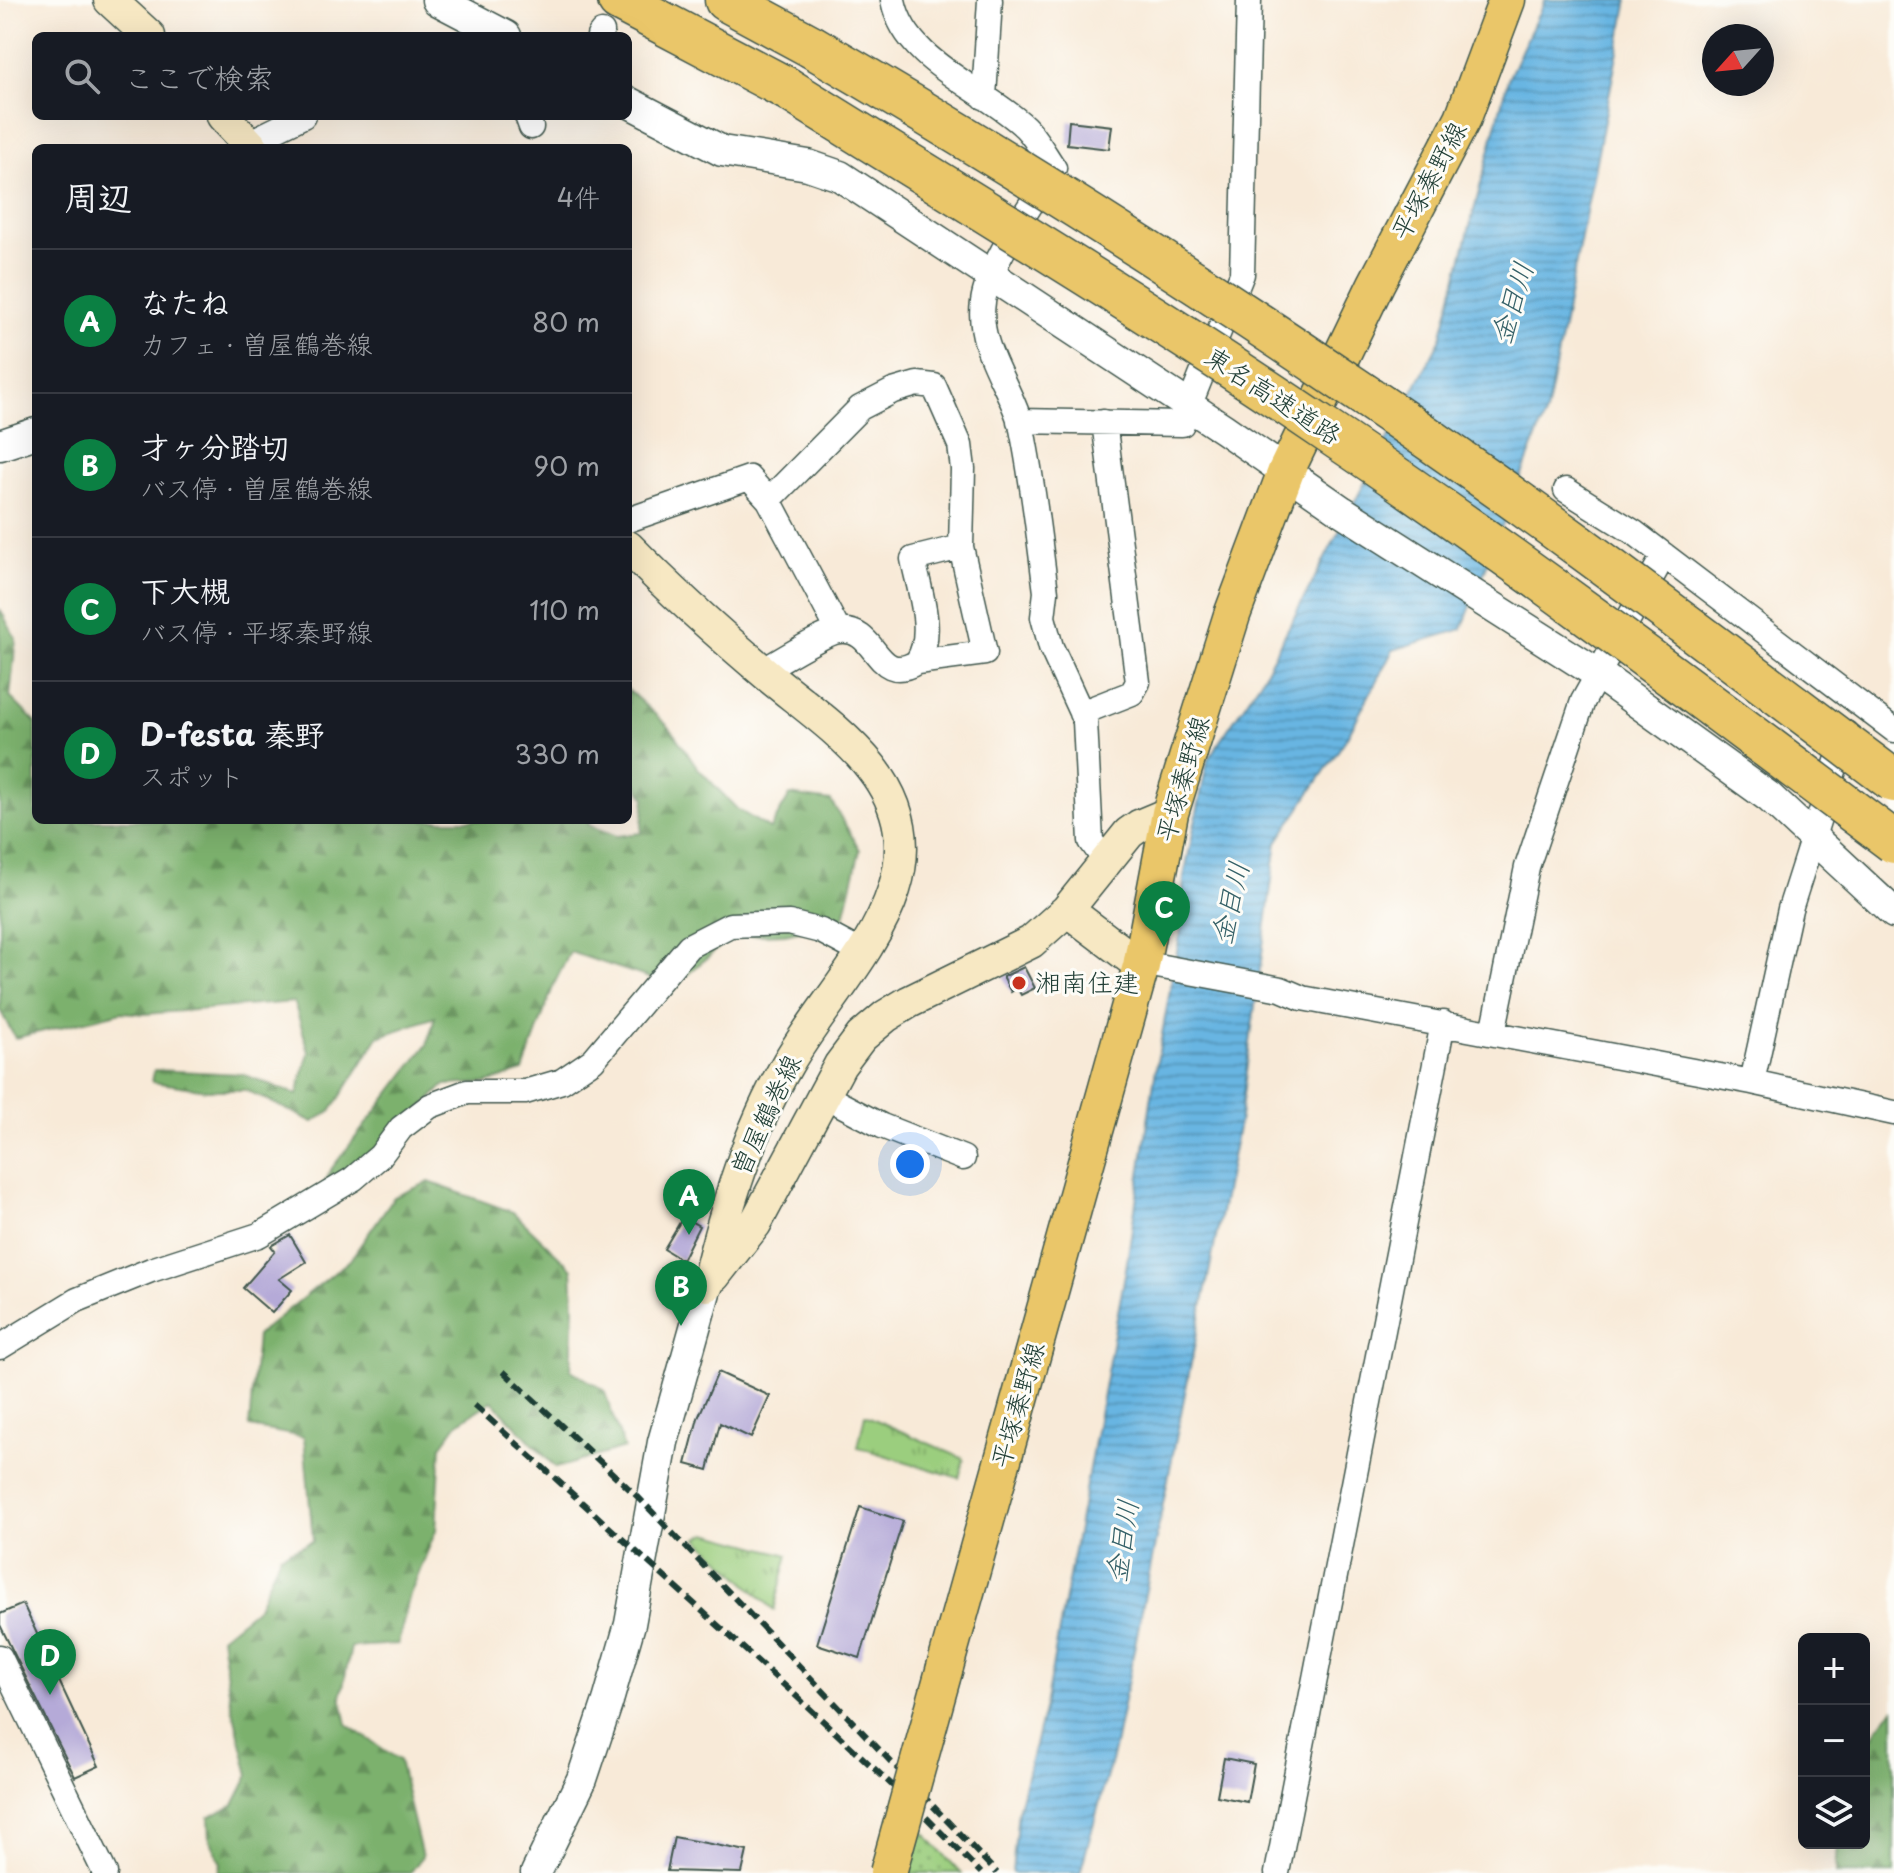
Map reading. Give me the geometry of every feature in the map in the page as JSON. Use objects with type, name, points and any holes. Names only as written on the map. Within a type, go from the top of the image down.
[{"type":"highway","name":"東名高速道路","points":[[726,0],[811,46],[1062,197],[1353,387],[1607,566],[1894,781]]},
{"type":"highway","name":"東名高速道路","points":[[607,23],[632,32]]},
{"type":"highway","name":"東名高速道路","points":[[632,32],[786,88],[1034,240],[1327,431],[1580,608],[1894,842]]},
{"type":"main road","points":[[110,0],[145,32]]},
{"type":"main road","name":"平塚秦野線","points":[[888,1873],[1146,966],[1170,813],[1232,615],[1286,471],[1376,284],[1463,118],[1507,0]]},
{"type":"main road","points":[[227,120],[249,144]]},
{"type":"main road","name":"曽屋鶴巻線","points":[[632,551],[686,606],[844,739],[871,768],[889,797],[897,823],[901,857],[894,890],[864,954],[788,1063],[760,1119],[730,1192],[707,1285]]},
{"type":"main road","name":"曽屋鶴巻線","points":[[707,1285],[755,1224],[840,1065],[861,1037],[909,1002],[1031,942],[1067,910],[1129,833],[1170,813]]},
{"type":"main road","points":[[1067,910],[1146,966]]},
{"type":"street","points":[[437,0],[498,32]]},
{"type":"street","points":[[893,0],[895,12],[905,31],[928,57],[1026,128],[1054,168],[989,276],[982,304],[983,327],[1019,421],[1030,473],[1046,592],[1043,617],[1051,647],[1085,721],[1091,841],[1106,862]]},
{"type":"street","points":[[984,97],[990,0]]},
{"type":"street","points":[[1019,421],[1182,424],[1242,274],[1249,0]]},
{"type":"street","points":[[632,104],[722,151],[808,165],[840,176],[1190,406],[1342,511],[1598,674],[1769,797],[1894,913]]},
{"type":"street","points":[[254,144],[296,120]]},
{"type":"street","points":[[762,671],[838,630],[856,632],[886,665],[895,669],[907,668],[917,662],[985,653],[961,547],[963,469],[960,445],[934,386],[917,384],[893,391],[860,408],[769,500]]},
{"type":"street","points":[[1081,713],[1132,693],[1138,682],[1104,422]]},
{"type":"street","points":[[0,445],[32,434]]},
{"type":"street","points":[[632,519],[749,478],[769,500],[838,630]]},
{"type":"street","points":[[1566,490],[1635,533],[1894,730]]},
{"type":"street","points":[[917,662],[924,651],[925,619],[913,559],[961,547]]},
{"type":"street","points":[[1493,1033],[1527,867],[1583,701],[1664,555]]},
{"type":"street","points":[[1752,1082],[1790,909],[1856,703]]},
{"type":"street","points":[[0,1347],[77,1300],[151,1270],[259,1235],[353,1179],[380,1156],[401,1128],[430,1106],[467,1092],[525,1092],[562,1081],[593,1060],[689,946],[730,925],[789,923],[821,931],[864,954]]},
{"type":"street","points":[[1146,966],[1281,989],[1302,998],[1752,1082],[1894,1113]]},
{"type":"street","points":[[1277,1873],[1443,1023]]},
{"type":"street","points":[[825,1096],[882,1126],[963,1158]]},
{"type":"street","points":[[536,1873],[582,1779],[612,1688],[630,1624],[663,1442],[707,1285]]},
{"type":"street","points":[[0,1657],[105,1873]]},
{"type":"green space","points":[[0,609],[16,639],[10,697],[32,719],[32,824],[588,824],[617,836],[641,833],[645,798],[632,776],[632,694],[669,727],[698,768],[737,809],[770,829],[790,795],[831,801],[860,850],[843,921],[785,934],[732,936],[674,986],[570,952],[554,984],[523,1071],[487,1083],[445,1085],[377,1153],[324,1184],[332,1168],[427,1045],[435,1017],[378,1037],[332,1110],[313,1122],[246,1090],[207,1090],[152,1082],[154,1070],[242,1074],[297,1095],[309,1052],[294,1002],[145,1014],[122,1012],[15,1038],[0,1010]]},
{"type":"green space","points":[[429,1182],[513,1212],[572,1269],[571,1370],[604,1390],[624,1448],[556,1468],[492,1401],[458,1423],[441,1446],[436,1530],[409,1598],[398,1644],[351,1647],[341,1697],[347,1724],[399,1760],[422,1857],[410,1873],[218,1873],[221,1863],[210,1839],[209,1817],[234,1805],[249,1775],[230,1698],[221,1637],[258,1607],[280,1555],[313,1541],[304,1437],[249,1427],[257,1335],[350,1260],[394,1197]]},
{"type":"green space","points":[[865,1415],[964,1459],[959,1478],[858,1447]]},
{"type":"green space","points":[[707,1533],[788,1555],[774,1610],[698,1538]]},
{"type":"green space","points":[[1894,1709],[1894,1873],[1836,1873],[1838,1849],[1870,1849],[1870,1744],[1881,1723]]},
{"type":"green space","points":[[915,1823],[961,1873],[902,1873]]},
{"type":"water","name":"金目川","points":[[1545,0],[1628,0],[1546,413],[1462,629],[1393,650],[1346,739],[1277,842],[1240,1117],[1114,1750],[1080,1873],[1012,1873],[1018,1811],[1045,1706],[1126,1269],[1156,1068],[1181,929],[1184,877],[1208,759],[1261,680],[1441,338],[1508,79]]},
{"type":"building","points":[[1069,121],[1112,126],[1109,149],[1067,144]]},
{"type":"building","name":"湘南住建","points":[[1024,967],[1035,988],[1021,995],[1017,988],[1011,992],[1003,977]]},
{"type":"building","points":[[683,1217],[699,1226],[682,1260],[664,1249]]},
{"type":"building","points":[[290,1235],[306,1262],[279,1279],[292,1290],[272,1313],[243,1288],[275,1251],[271,1246]]},
{"type":"building","points":[[718,1372],[770,1396],[751,1438],[720,1423],[708,1470],[686,1464],[698,1418]]},
{"type":"building","points":[[860,1507],[903,1521],[860,1658],[817,1644]]},
{"type":"building","points":[[23,1604],[99,1766],[75,1777],[0,1625],[0,1614]]},
{"type":"building","points":[[1224,1758],[1254,1764],[1247,1802],[1217,1796]]},
{"type":"building","points":[[674,1837],[747,1851],[742,1873],[667,1871]]},
{"type":"railway","points":[[503,1371],[639,1498],[997,1873]]},
{"type":"railway","points":[[474,1405],[794,1694],[921,1812],[981,1873]]},
{"type":"place","name":"下大槻","points":[[1164,947]]},
{"type":"place","name":"湘南住建","points":[[1019,983]]},
{"type":"place","name":"なたね","points":[[689,1235]]},
{"type":"place","name":"才ヶ分踏切","points":[[681,1326]]},
{"type":"place","name":"D-festa 秦野","points":[[50,1695]]}]
